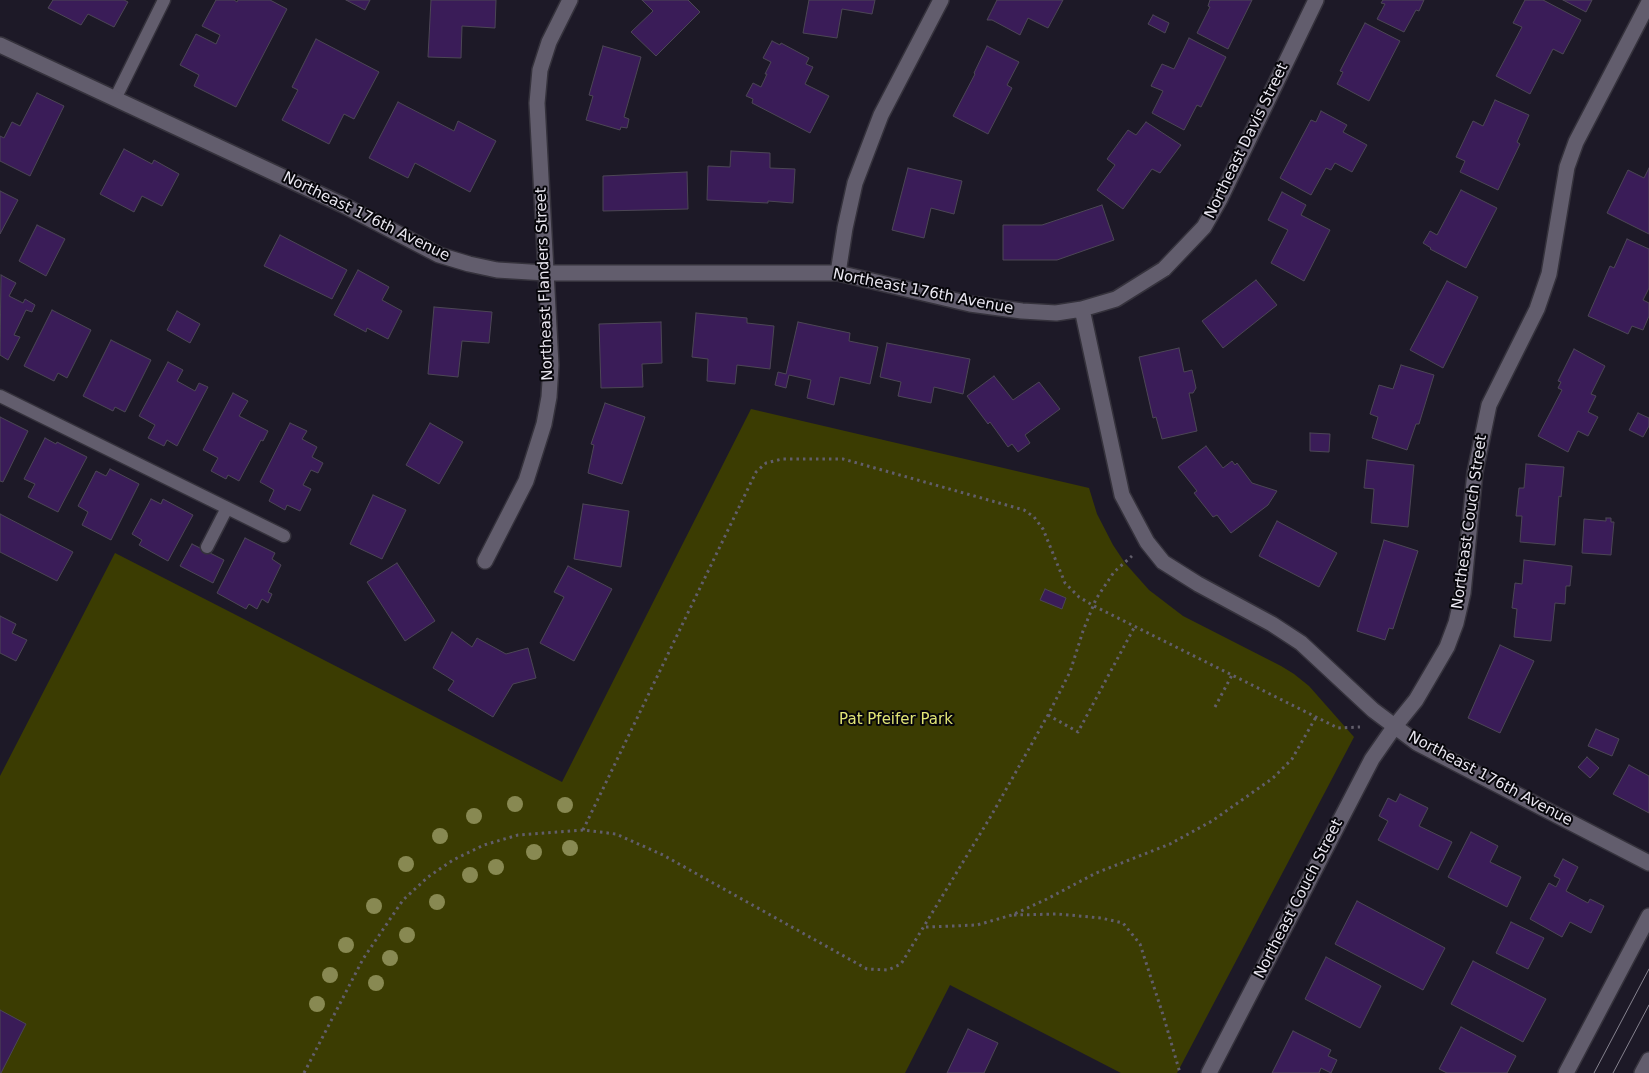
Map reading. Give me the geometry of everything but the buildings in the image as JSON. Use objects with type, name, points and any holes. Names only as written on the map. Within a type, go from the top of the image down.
[{"type":"street","name":"Northeast Flanders Street","points":[[485,561],[526,481],[544,424],[549,397],[551,365],[537,103],[540,70],[549,42],[570,0]]},
{"type":"street","points":[[838,273],[855,183],[881,115],[941,0]]},
{"type":"street","name":"Northeast Davis Street","points":[[1082,309],[1116,299],[1164,269],[1204,227],[1220,200],[1316,0]]},
{"type":"street","name":"Northeast Couch Street","points":[[1209,1073],[1372,759],[1416,700],[1447,647],[1456,623],[1463,592],[1475,472],[1489,405],[1538,310],[1549,274],[1567,167],[1576,142],[1649,2]]},
{"type":"street","name":"Northeast 176th Avenue","points":[[0,45],[342,205],[439,255],[469,264],[498,270],[546,273],[838,273],[970,304],[1022,311],[1056,313],[1082,309],[1122,496],[1147,542],[1163,562],[1198,584],[1272,624],[1301,643],[1372,710],[1417,743],[1649,863]]},
{"type":"street","points":[[1566,1073],[1649,916]]},
{"type":"street","points":[[1642,1073],[1649,1060]]},
{"type":"lane","points":[[115,99],[164,0]]},
{"type":"lane","points":[[0,396],[284,536]]},
{"type":"lane","points":[[207,547],[227,508]]},
{"type":"path","points":[[583,830],[756,472],[766,463],[782,459],[843,459],[1024,510],[1043,529],[1065,583],[1079,597],[1094,606],[1338,728],[1395,726]]},
{"type":"path","points":[[304,1073],[363,958],[403,900],[428,877],[453,860],[484,845],[518,835],[583,830],[616,834],[663,855],[867,970],[888,970],[901,964],[926,927],[1048,715],[1070,672],[1083,631],[1094,606],[1114,572],[1147,542]]},
{"type":"path","points":[[1048,715],[1078,732],[1135,626]]},
{"type":"path","points":[[1215,707],[1232,675]]},
{"type":"path","points":[[926,927],[977,925],[1012,915],[1096,873],[1170,844],[1212,821],[1279,772],[1292,759],[1316,717]]},
{"type":"path","points":[[1012,915],[1058,914],[1101,918],[1123,923],[1140,944],[1180,1073]]},
{"type":"green space","name":"Pat Pfeifer Park","points":[[751,409],[1089,488],[1097,514],[1113,545],[1125,563],[1149,590],[1183,616],[1294,674],[1309,686],[1354,737],[1177,1073],[1121,1073],[950,985],[905,1073],[0,1073],[0,776],[115,553],[562,782]]},
{"type":"tram line","points":[[1594,1073],[1649,969]]},
{"type":"tram line","points":[[1613,1073],[1649,1005]]}]
